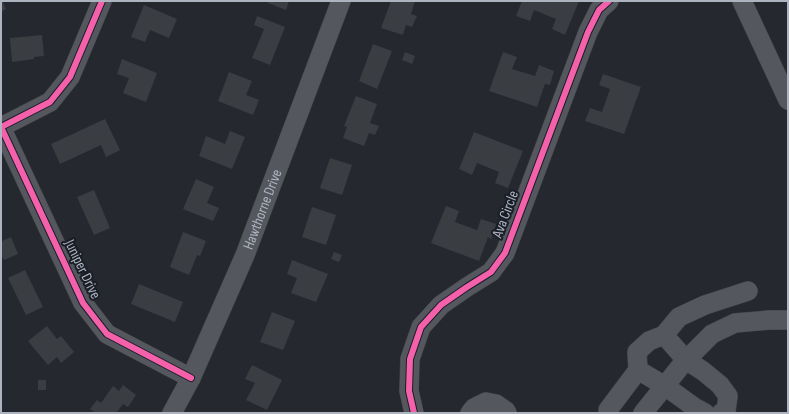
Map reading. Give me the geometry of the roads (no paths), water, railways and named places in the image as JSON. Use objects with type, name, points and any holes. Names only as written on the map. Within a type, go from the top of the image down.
[{"type":"street","points":[[1,127],[50,102],[70,77],[102,1]]},
{"type":"street","name":"Hawthorne Drive","points":[[172,413],[191,378],[245,255],[341,1]]},
{"type":"street","name":"Ava Circle","points":[[414,413],[409,391],[410,359],[421,327],[441,305],[491,272],[505,252],[588,32],[599,10],[609,1]]},
{"type":"street","points":[[742,1],[788,100]]},
{"type":"street","name":"Juniper Drive","points":[[1,127],[83,303],[107,334],[191,378]]},
{"type":"street","points":[[608,410],[638,370],[637,352],[649,341],[664,335],[679,316],[705,305],[748,291]]},
{"type":"street","points":[[643,413],[686,360],[712,334],[735,323],[788,320]]},
{"type":"street","points":[[664,335],[686,360],[703,371],[720,385],[728,396],[726,411],[721,413]]},
{"type":"street","points":[[638,370],[705,413]]},
{"type":"street","points":[[470,413],[474,408],[486,402],[496,404],[507,413]]}]
